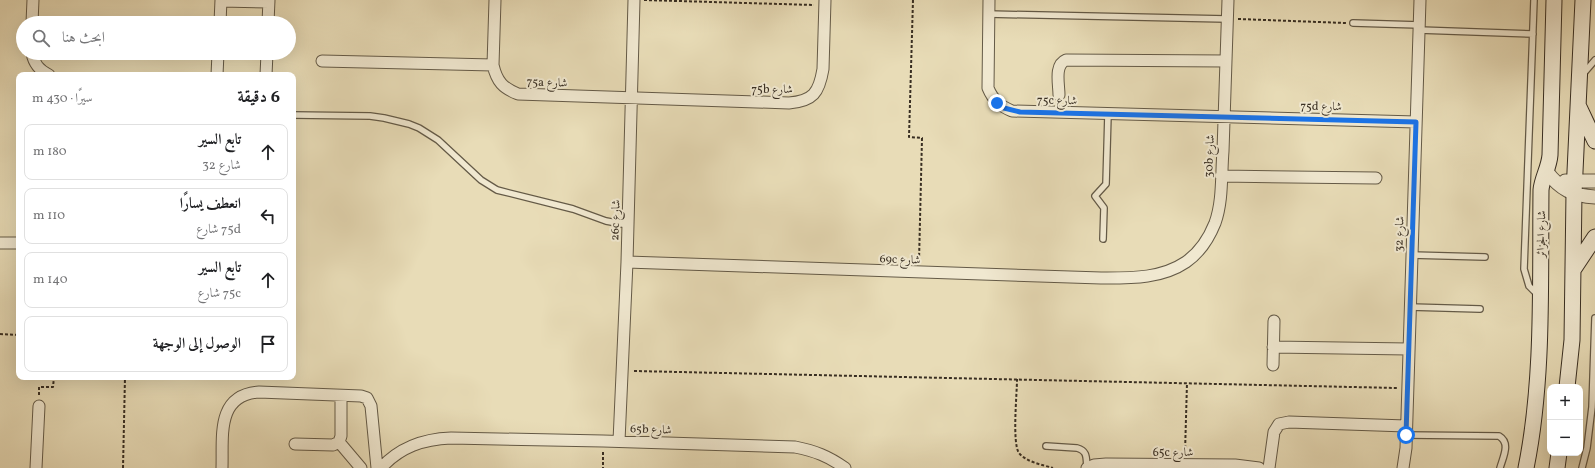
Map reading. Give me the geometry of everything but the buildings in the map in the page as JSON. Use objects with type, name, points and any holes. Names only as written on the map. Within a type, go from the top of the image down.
[{"type":"main road","name":"شارع الجزائر","points":[[1526,468],[1533,428],[1536,397],[1540,297],[1541,190],[1542,181],[1551,178],[1550,155],[1554,0]]},
{"type":"main road","points":[[1568,384],[1572,340],[1575,187],[1583,0]]},
{"type":"main road","points":[[1578,105],[1595,141]]},
{"type":"main road","points":[[1573,270],[1595,237]]},
{"type":"street","points":[[32,16],[33,0]]},
{"type":"street","points":[[220,16],[221,0],[269,1],[268,16]]},
{"type":"street","name":"75a شارع","points":[[495,0],[493,65],[501,84],[509,90],[518,94],[632,98]]},
{"type":"street","name":"26c شارع","points":[[619,441],[627,262],[634,0]]},
{"type":"street","name":"75c شارع","points":[[989,0],[987,80],[992,96],[997,103],[1004,108],[1016,112],[1224,117]]},
{"type":"street","name":"30b شارع","points":[[1172,270],[1186,262],[1198,251],[1208,238],[1215,223],[1221,176],[1228,0]]},
{"type":"street","name":"شارع 32","points":[[1404,468],[1420,0]]},
{"type":"street","name":"75b شارع","points":[[632,98],[789,104],[810,98],[818,90],[823,69],[825,3]]},
{"type":"street","points":[[35,60],[37,66],[43,72]]},
{"type":"street","points":[[217,72],[218,60]]},
{"type":"street","points":[[266,72],[267,60]]},
{"type":"street","points":[[1058,95],[1059,67],[1066,60],[1226,61]]},
{"type":"street","points":[[322,61],[493,65]]},
{"type":"street","name":"75d شارع","points":[[1224,117],[1416,122]]},
{"type":"street","points":[[1221,176],[1376,178]]},
{"type":"street","points":[[1551,178],[1575,187],[1595,197]]},
{"type":"street","points":[[1575,187],[1595,181]]},
{"type":"street","points":[[0,243],[16,243]]},
{"type":"street","name":"69c شارع","points":[[627,262],[1101,278],[1151,276],[1172,270]]},
{"type":"street","points":[[1273,365],[1274,321]]},
{"type":"street","points":[[1273,347],[1408,349]]},
{"type":"street","points":[[222,468],[224,419],[227,410],[240,396],[259,392],[364,397],[371,403],[377,468]]},
{"type":"street","points":[[339,442],[341,436],[341,396]]},
{"type":"street","points":[[36,468],[38,406]]},
{"type":"street","points":[[1269,468],[1274,432],[1279,424],[1289,422],[1406,430]]},
{"type":"street","name":"65b شارع","points":[[381,468],[389,459],[402,449],[418,442],[434,438],[451,438],[619,441],[795,447],[814,451],[832,459],[845,468]]},
{"type":"street","points":[[295,444],[333,444],[339,442]]},
{"type":"street","points":[[339,442],[361,468]]},
{"type":"street","name":"65c شارع","points":[[1087,468],[1094,465],[1106,464],[1157,466],[1235,465],[1259,468]]},
{"type":"lane","points":[[1534,0],[1524,269],[1529,286],[1540,297]]},
{"type":"lane","points":[[988,14],[1227,19]]},
{"type":"lane","points":[[1353,23],[1533,34]]},
{"type":"lane","points":[[1580,77],[1595,60]]},
{"type":"lane","points":[[1103,239],[1104,208],[1095,196],[1106,184],[1108,114]]},
{"type":"lane","points":[[296,115],[370,116],[408,124],[419,128],[438,140],[481,180],[497,190],[573,209],[606,221],[628,225]]},
{"type":"lane","points":[[1411,256],[1485,257]]},
{"type":"lane","points":[[1409,307],[1480,309]]},
{"type":"lane","points":[[1582,468],[1587,448],[1592,408],[1595,318]]},
{"type":"lane","points":[[1406,430],[1499,436],[1505,441],[1506,445],[1500,468]]},
{"type":"lane","points":[[1046,446],[1082,449],[1085,451],[1087,468]]},
{"type":"path","points":[[634,0],[825,3]]},
{"type":"path","points":[[913,0],[909,138],[922,138],[919,272]]},
{"type":"path","points":[[1227,19],[1353,23]]},
{"type":"path","points":[[0,334],[16,335]]},
{"type":"path","points":[[622,370],[1407,388]]},
{"type":"path","points":[[1017,379],[1015,442],[1019,453],[1025,458],[1053,468]]},
{"type":"path","points":[[38,406],[39,387],[53,387],[54,380]]},
{"type":"path","points":[[124,468],[125,380]]},
{"type":"path","points":[[1185,465],[1187,383]]},
{"type":"path","points":[[603,441],[603,468]]},
{"type":"route","points":[[997,103],[1004,108],[1020,112],[1416,122],[1406,435]]}]
